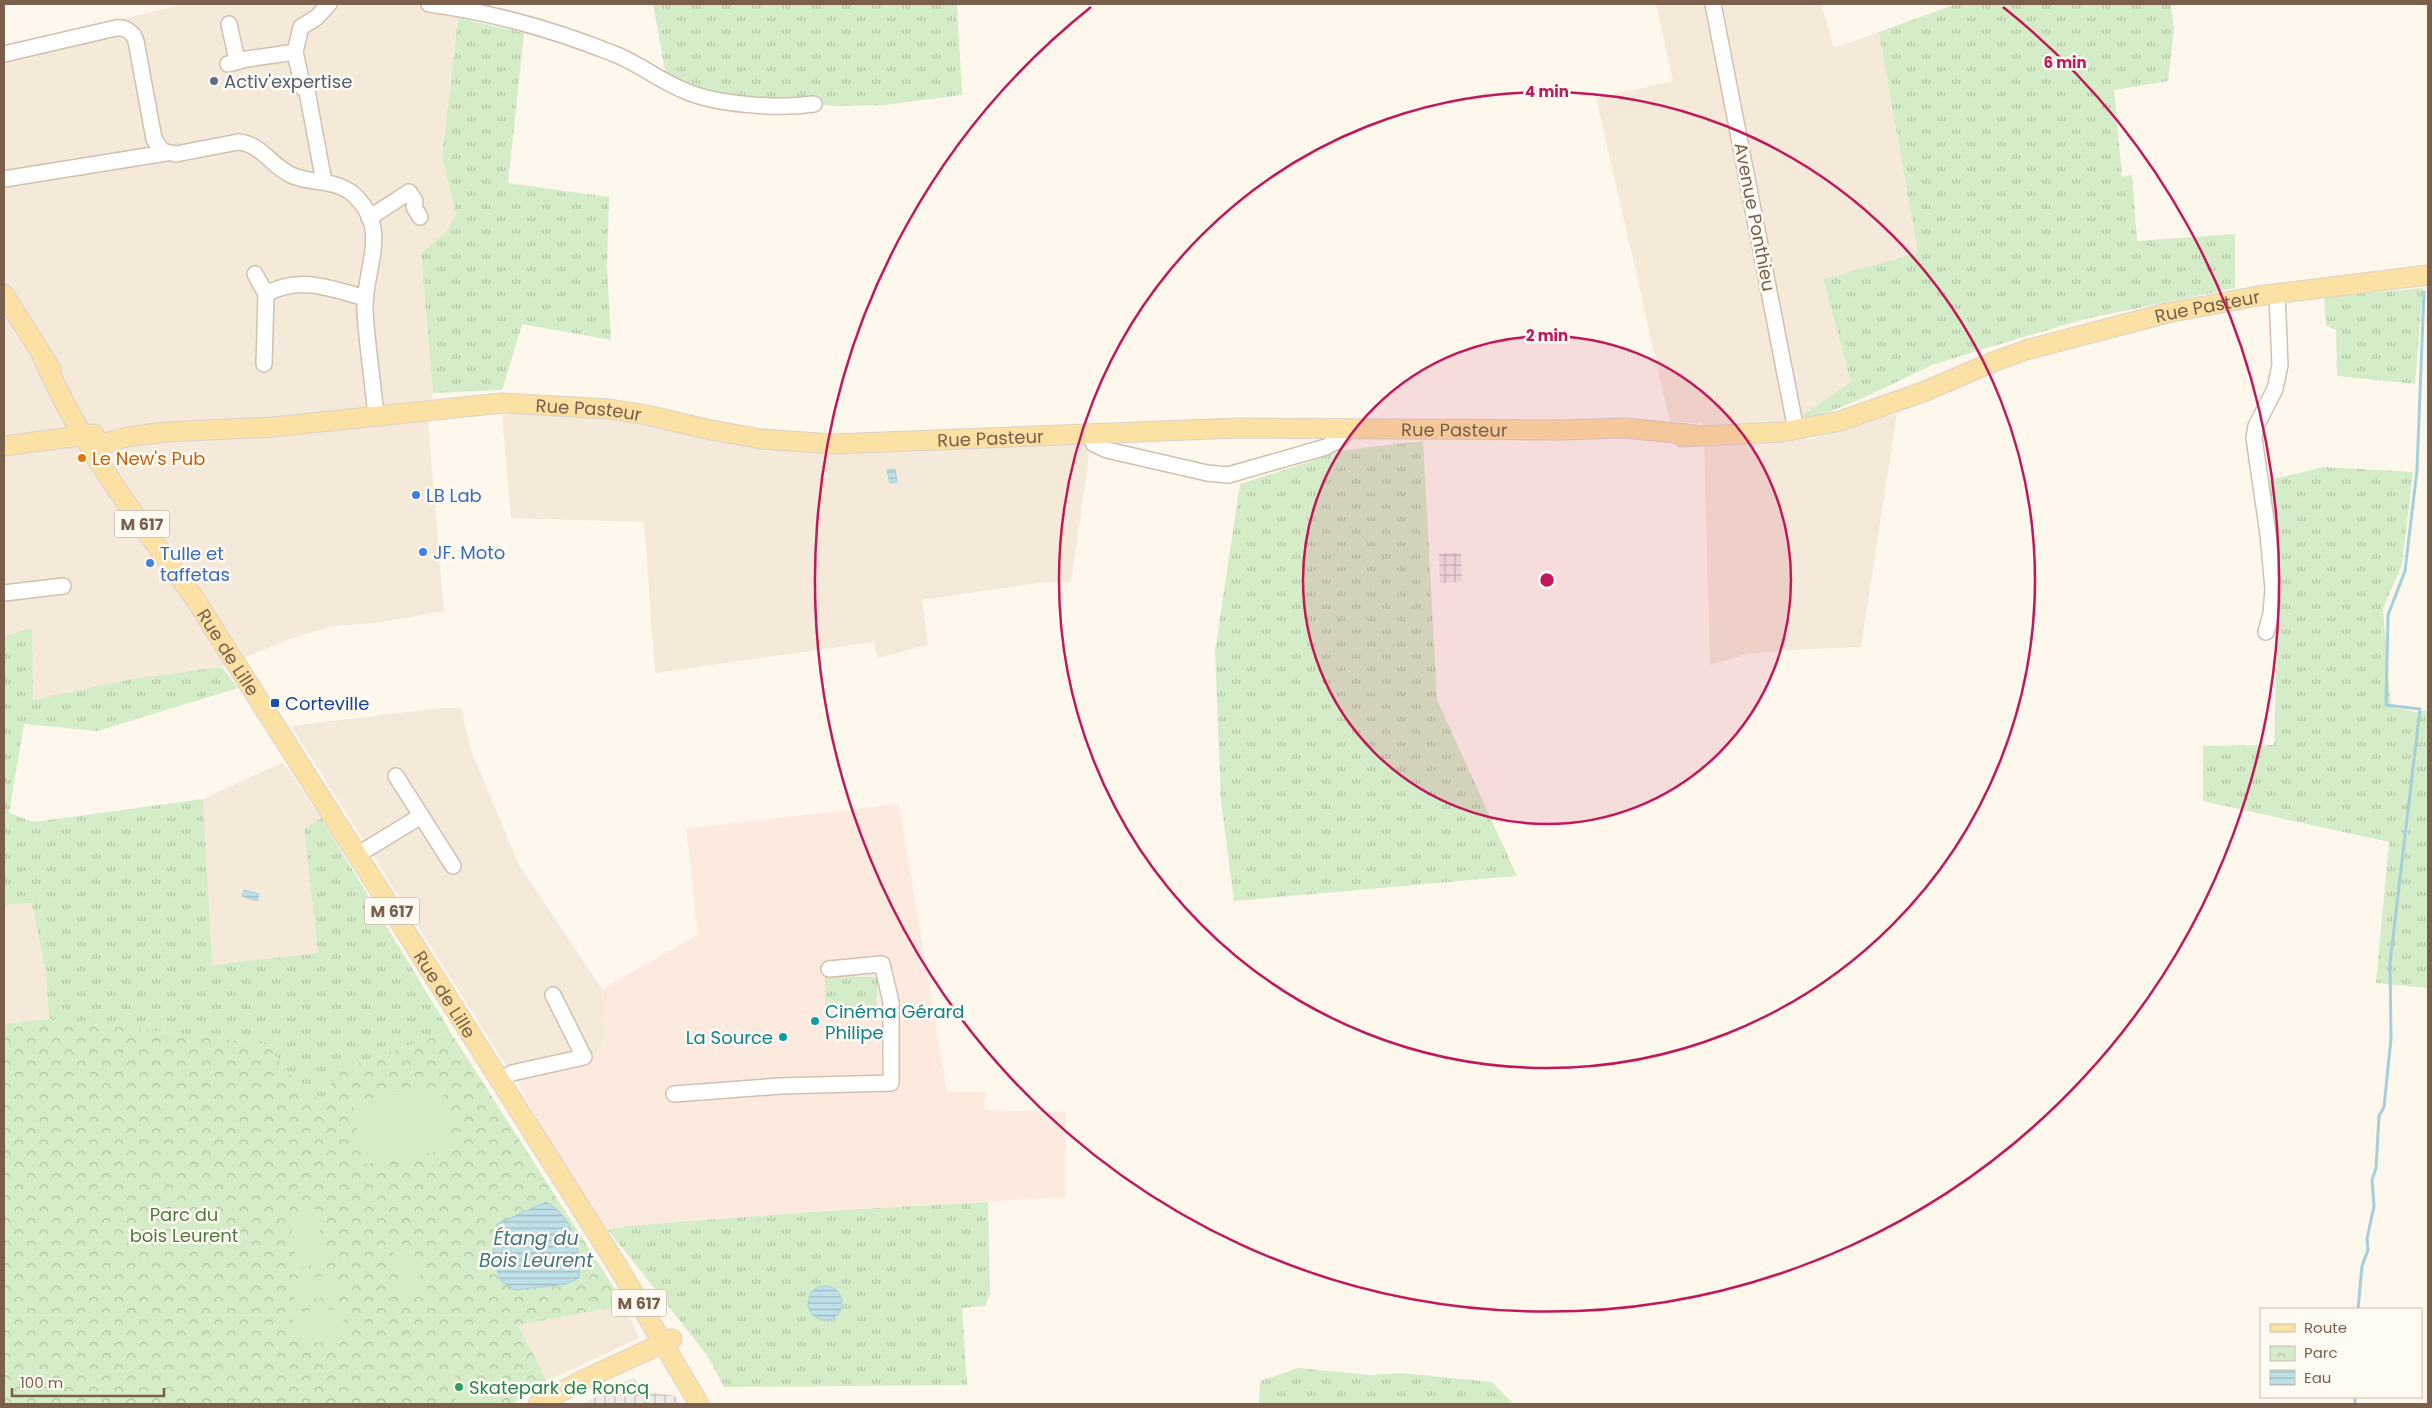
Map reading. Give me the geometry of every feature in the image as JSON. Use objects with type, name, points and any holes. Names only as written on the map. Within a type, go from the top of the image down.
[{"type":"main road","name":"Rue Pasteur","points":[[4,446],[93,440],[164,432],[273,427],[472,405],[523,402],[648,414],[725,432],[793,442],[877,443],[1238,428],[1560,430],[1633,438],[1666,439],[1695,435],[1757,434],[1796,430],[1840,421],[1891,403],[1941,376],[1967,367],[1992,362],[2054,342],[2143,318],[2205,305],[2277,294],[2428,275]]},
{"type":"main road","name":"Rue de Lille","points":[[4,294],[44,360],[68,409],[155,525],[195,599],[615,1262],[667,1342],[711,1404]]},
{"type":"main road","name":"Rue de Lille","points":[[667,1342],[700,1404]]},
{"type":"main road","points":[[538,1404],[583,1380],[667,1342]]},
{"type":"street","points":[[324,182],[307,91],[303,88],[295,52],[301,27],[316,18],[329,4]]},
{"type":"street","points":[[429,4],[488,14],[604,50],[630,61],[684,91],[708,99],[790,106],[814,104]]},
{"type":"street","name":"Avenue Ponthieu","points":[[1713,4],[1796,430]]},
{"type":"street","points":[[229,24],[233,62],[295,52]]},
{"type":"street","points":[[4,54],[116,28],[128,31],[136,41],[156,144],[166,153]]},
{"type":"street","points":[[4,179],[238,142],[258,147],[290,175],[337,185],[350,192],[362,204],[373,231],[375,250],[366,298],[366,312],[376,417]]},
{"type":"street","points":[[369,218],[407,186],[420,217]]},
{"type":"street","points":[[255,274],[266,294],[264,364]]},
{"type":"street","points":[[266,294],[296,283],[310,284],[366,298]]},
{"type":"street","points":[[2266,632],[2271,614],[2273,589],[2254,432],[2275,389],[2279,372],[2281,359],[2277,294]]},
{"type":"street","points":[[1088,433],[1094,444],[1107,450],[1207,473],[1228,475],[1326,447],[1339,440],[1349,429]]},
{"type":"street","points":[[4,593],[64,586]]},
{"type":"street","points":[[396,776],[453,866]]},
{"type":"street","points":[[357,855],[421,816]]},
{"type":"street","points":[[674,1094],[780,1086],[891,1083],[891,1002],[882,964],[829,969]]},
{"type":"street","points":[[500,1081],[512,1073],[584,1057],[552,995]]},
{"type":"shaded area","points":[[184,4],[459,4],[442,156],[456,214],[446,232],[421,253],[433,393],[428,422],[444,611],[382,622],[329,627],[292,638],[222,667],[137,678],[33,701],[32,629],[4,636],[4,48]]},
{"type":"shaded area","points":[[1656,4],[1821,4],[1834,48],[1879,32],[1918,253],[1823,279],[1851,382],[1804,414],[1806,440],[1897,413],[1861,647],[1747,654],[1710,665],[1702,423],[1670,422],[1596,98],[1673,81]]},
{"type":"shaded area","points":[[563,411],[791,447],[1083,436],[1089,455],[1071,583],[1045,582],[922,600],[928,645],[877,658],[874,642],[655,673],[644,522],[511,518],[502,415]]},
{"type":"shaded area","points":[[1439,553],[1461,553],[1462,582],[1440,583]]},
{"type":"shaded area","points":[[442,708],[461,708],[471,750],[519,865],[602,989],[606,1039],[591,1062],[515,1078],[512,1075],[291,726]]},
{"type":"shaded area","points":[[283,762],[321,818],[304,829],[318,954],[211,965],[203,799]]},
{"type":"shaded area","points":[[899,804],[947,1092],[986,1092],[984,1110],[1066,1112],[1065,1197],[825,1211],[626,1226],[608,1230],[558,1158],[515,1078],[591,1062],[606,1039],[602,989],[698,935],[686,829]]},
{"type":"shaded area","points":[[32,903],[46,973],[49,1019],[4,1024],[4,905]]},
{"type":"shaded area","points":[[625,1305],[639,1338],[547,1381],[518,1325]]},
{"type":"shaded area","points":[[633,1378],[648,1392],[675,1396],[681,1404],[582,1404]]},
{"type":"green space","points":[[653,4],[957,4],[962,95],[884,105],[837,106],[714,95],[666,76]]},
{"type":"green space","points":[[1956,4],[2171,4],[2174,30],[2168,81],[2114,90],[2122,177],[2132,175],[2137,241],[2235,234],[2235,288],[2085,319],[1932,365],[1863,398],[1805,422],[1804,414],[1851,382],[1823,279],[1918,253],[1879,32]]},
{"type":"green space","points":[[458,18],[524,33],[508,183],[609,197],[607,266],[611,340],[522,324],[502,390],[433,393],[421,253],[446,232],[456,214],[442,156]]},
{"type":"green space","points":[[2423,288],[2415,384],[2337,376],[2336,330],[2326,326],[2324,297]]},
{"type":"green space","points":[[1423,441],[1437,700],[1517,876],[1234,901],[1221,801],[1215,651],[1240,484],[1346,450]]},
{"type":"green space","points":[[2324,467],[2413,472],[2402,565],[2383,608],[2391,707],[2415,712],[2428,710],[2428,988],[2376,983],[2389,842],[2203,801],[2203,746],[2274,745],[2278,606],[2265,481]]},
{"type":"green space","points":[[32,628],[33,700],[137,678],[222,667],[238,688],[97,731],[24,724],[9,813],[34,822],[203,799],[212,965],[318,953],[304,829],[321,818],[450,1031],[340,1070],[322,1102],[302,1089],[266,1044],[49,1019],[46,973],[32,903],[4,905],[4,636]]},
{"type":"green space","points":[[825,976],[878,977],[876,1006],[825,1008]]},
{"type":"green space","name":"Parc du bois Leurent","points":[[49,1019],[266,1044],[302,1089],[322,1101],[340,1070],[450,1031],[625,1305],[518,1325],[547,1381],[512,1404],[4,1404],[4,1024]]},
{"type":"green space","points":[[443,1086],[453,1149],[363,1164],[352,1102]]},
{"type":"green space","points":[[988,1202],[990,1294],[985,1306],[962,1308],[967,1385],[724,1387],[707,1355],[608,1230],[626,1226],[825,1211]]},
{"type":"green space","points":[[317,1209],[324,1264],[297,1268],[289,1213]]},
{"type":"green space","points":[[413,1248],[425,1292],[404,1297],[393,1252]]},
{"type":"green space","points":[[334,1275],[337,1296],[295,1302],[292,1280]]},
{"type":"green space","points":[[342,1309],[346,1340],[298,1345],[291,1312]]},
{"type":"green space","points":[[1298,1368],[1371,1375],[1401,1373],[1492,1382],[1514,1404],[1259,1404],[1260,1381]]},
{"type":"green space","name":"Skatepark de Roncq","points":[[452,1373],[469,1387],[491,1392],[490,1404],[458,1404],[444,1380]]},
{"type":"water","points":[[895,469],[897,482],[890,483],[887,470]]},
{"type":"water","points":[[244,890],[259,894],[257,901],[242,896]]},
{"type":"water","name":"Étang du Bois Leurent","points":[[546,1202],[563,1216],[573,1234],[577,1245],[579,1278],[566,1284],[515,1290],[500,1280],[493,1255],[497,1224]]},
{"type":"water","points":[[825,1286],[837,1291],[842,1303],[837,1315],[825,1320],[813,1315],[808,1303],[813,1291]]},
{"type":"waterway","points":[[2358,1308],[2362,1266],[2368,1250],[2367,1239],[2374,1206],[2372,1180],[2376,1168],[2379,1116],[2384,1107],[2391,1038],[2390,963],[2420,709],[2386,705],[2388,615],[2405,571],[2417,470],[2424,292]]},
{"type":"waterway","points":[[2355,1398],[2355,1404]]},
{"type":"place","name":"Activ'expertise","points":[[214,81]]},
{"type":"place","name":"Le New's Pub","points":[[82,458]]},
{"type":"place","name":"LB Lab","points":[[416,495]]},
{"type":"place","name":"JF. Moto","points":[[423,552]]},
{"type":"place","name":"Tulle et taffetas","points":[[150,563]]},
{"type":"place","name":"Corteville","points":[[275,703]]},
{"type":"place","name":"Cinéma Gérard Philipe","points":[[815,1021]]},
{"type":"place","name":"La Source","points":[[783,1037]]},
{"type":"place","name":"Skatepark de Roncq","points":[[459,1387]]}]
